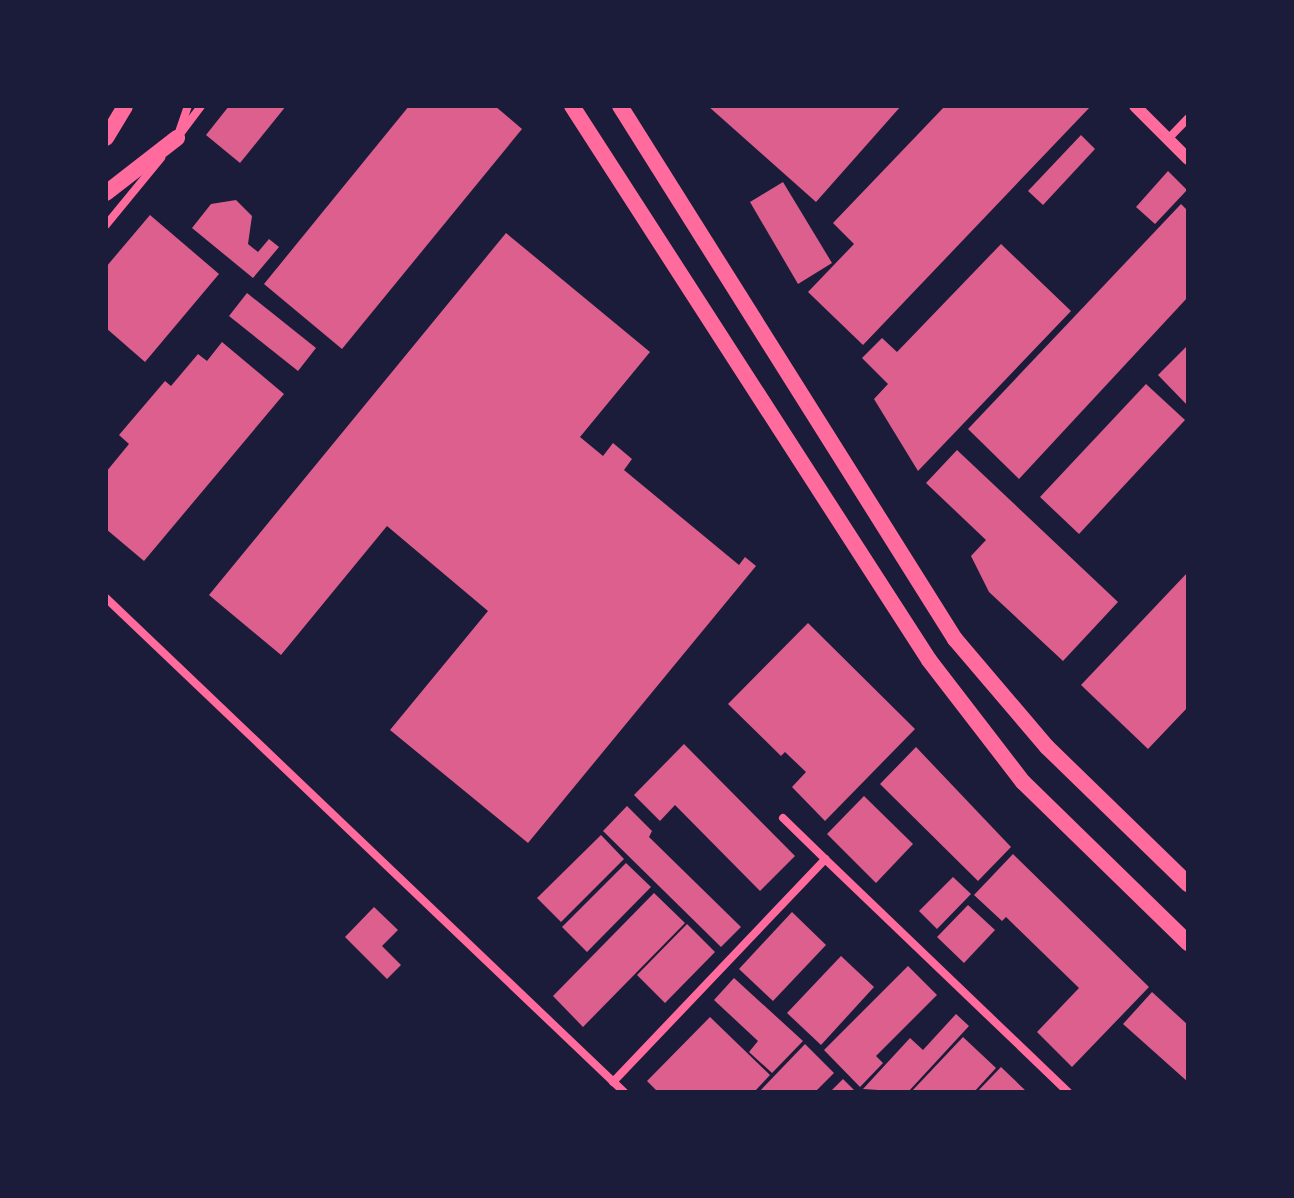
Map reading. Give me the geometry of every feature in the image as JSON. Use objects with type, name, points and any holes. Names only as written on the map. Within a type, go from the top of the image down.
[{"type":"main road","points":[[106,138],[125,106]]},
{"type":"main road","points":[[572,106],[929,660],[1023,782],[1188,943]]},
{"type":"main road","points":[[620,106],[955,639],[1047,747],[1188,884]]},
{"type":"main road","points":[[106,193],[177,138]]},
{"type":"street","points":[[177,138],[188,106]]},
{"type":"street","points":[[106,225],[201,106]]},
{"type":"street","points":[[1135,106],[1188,159]]},
{"type":"street","points":[[1168,139],[1188,118]]},
{"type":"street","points":[[106,598],[624,1092]]},
{"type":"street","points":[[783,818],[1068,1092]]},
{"type":"street","points":[[613,1082],[825,859]]},
{"type":"building","points":[[229,106],[286,106],[240,163],[206,135]]},
{"type":"building","points":[[409,106],[495,106],[522,129],[342,349],[264,284]]},
{"type":"building","points":[[708,106],[901,106],[816,202]]},
{"type":"building","points":[[945,106],[1091,106],[863,345],[808,292],[854,244],[833,223]]},
{"type":"building","points":[[1081,135],[1095,149],[1043,205],[1028,191]]},
{"type":"building","points":[[1168,171],[1187,190],[1155,224],[1136,207]]},
{"type":"building","points":[[783,182],[832,263],[798,284],[750,202]]},
{"type":"building","points":[[236,200],[252,216],[248,244],[258,252],[269,239],[279,247],[253,278],[192,228],[211,204]]},
{"type":"building","points":[[1181,204],[1188,211],[1188,297],[1019,479],[968,429]]},
{"type":"building","points":[[150,215],[219,274],[145,362],[106,328],[106,267]]},
{"type":"building","points":[[506,233],[650,352],[580,437],[603,456],[613,443],[632,459],[624,470],[739,565],[745,557],[756,566],[528,843],[390,730],[488,611],[387,526],[281,655],[209,595]]},
{"type":"building","points":[[1001,244],[1071,311],[918,471],[874,399],[888,384],[862,358],[882,338],[897,352]]},
{"type":"building","points":[[247,293],[316,348],[298,371],[229,316]]},
{"type":"building","points":[[222,342],[284,394],[144,561],[106,529],[106,472],[129,444],[119,435],[165,381],[171,386],[198,354],[207,361]]},
{"type":"building","points":[[1188,345],[1188,406],[1158,375]]},
{"type":"building","points":[[1146,384],[1185,420],[1079,534],[1040,497]]},
{"type":"building","points":[[957,450],[1118,602],[1063,661],[989,592],[971,556],[986,540],[926,483]]},
{"type":"building","points":[[1188,572],[1188,707],[1148,749],[1081,685]]},
{"type":"building","points":[[808,623],[915,729],[825,821],[792,787],[806,772],[785,752],[781,756],[728,704]]},
{"type":"building","points":[[684,744],[795,856],[760,891],[675,805],[660,821],[634,795]]},
{"type":"building","points":[[916,747],[1011,847],[978,881],[880,784]]},
{"type":"building","points":[[864,796],[913,844],[876,883],[827,834]]},
{"type":"building","points":[[627,806],[652,831],[649,837],[741,927],[721,947],[603,831]]},
{"type":"building","points":[[601,835],[624,859],[561,922],[537,898]]},
{"type":"building","points":[[1013,854],[1149,987],[1072,1067],[1037,1032],[1079,988],[1006,917],[1002,921],[974,895]]},
{"type":"building","points":[[626,863],[651,887],[587,952],[562,927]]},
{"type":"building","points":[[953,877],[971,894],[937,929],[919,911]]},
{"type":"building","points":[[654,893],[685,923],[583,1027],[553,996]]},
{"type":"building","points":[[968,905],[995,930],[964,963],[937,937]]},
{"type":"building","points":[[374,907],[398,930],[382,946],[401,965],[387,979],[345,937]]},
{"type":"building","points":[[792,912],[826,945],[773,1001],[739,969]]},
{"type":"building","points":[[687,924],[715,952],[665,1003],[637,975]]},
{"type":"building","points":[[841,956],[874,987],[821,1045],[787,1013]]},
{"type":"building","points":[[908,966],[937,995],[876,1056],[883,1063],[860,1087],[824,1050]]},
{"type":"building","points":[[734,978],[803,1041],[772,1073],[749,1052],[758,1041],[714,1000]]},
{"type":"building","points":[[1152,992],[1188,1025],[1188,1082],[1123,1024]]},
{"type":"building","points":[[956,1014],[969,1026],[908,1092],[863,1089],[910,1038],[923,1050]]},
{"type":"building","points":[[710,1017],[770,1075],[754,1092],[658,1092],[647,1081]]},
{"type":"building","points":[[963,1037],[996,1068],[974,1092],[911,1092]]},
{"type":"building","points":[[805,1044],[834,1073],[815,1092],[759,1092]]},
{"type":"building","points":[[1001,1067],[1027,1092],[977,1092]]},
{"type":"building","points":[[843,1079],[856,1092],[830,1092]]}]
